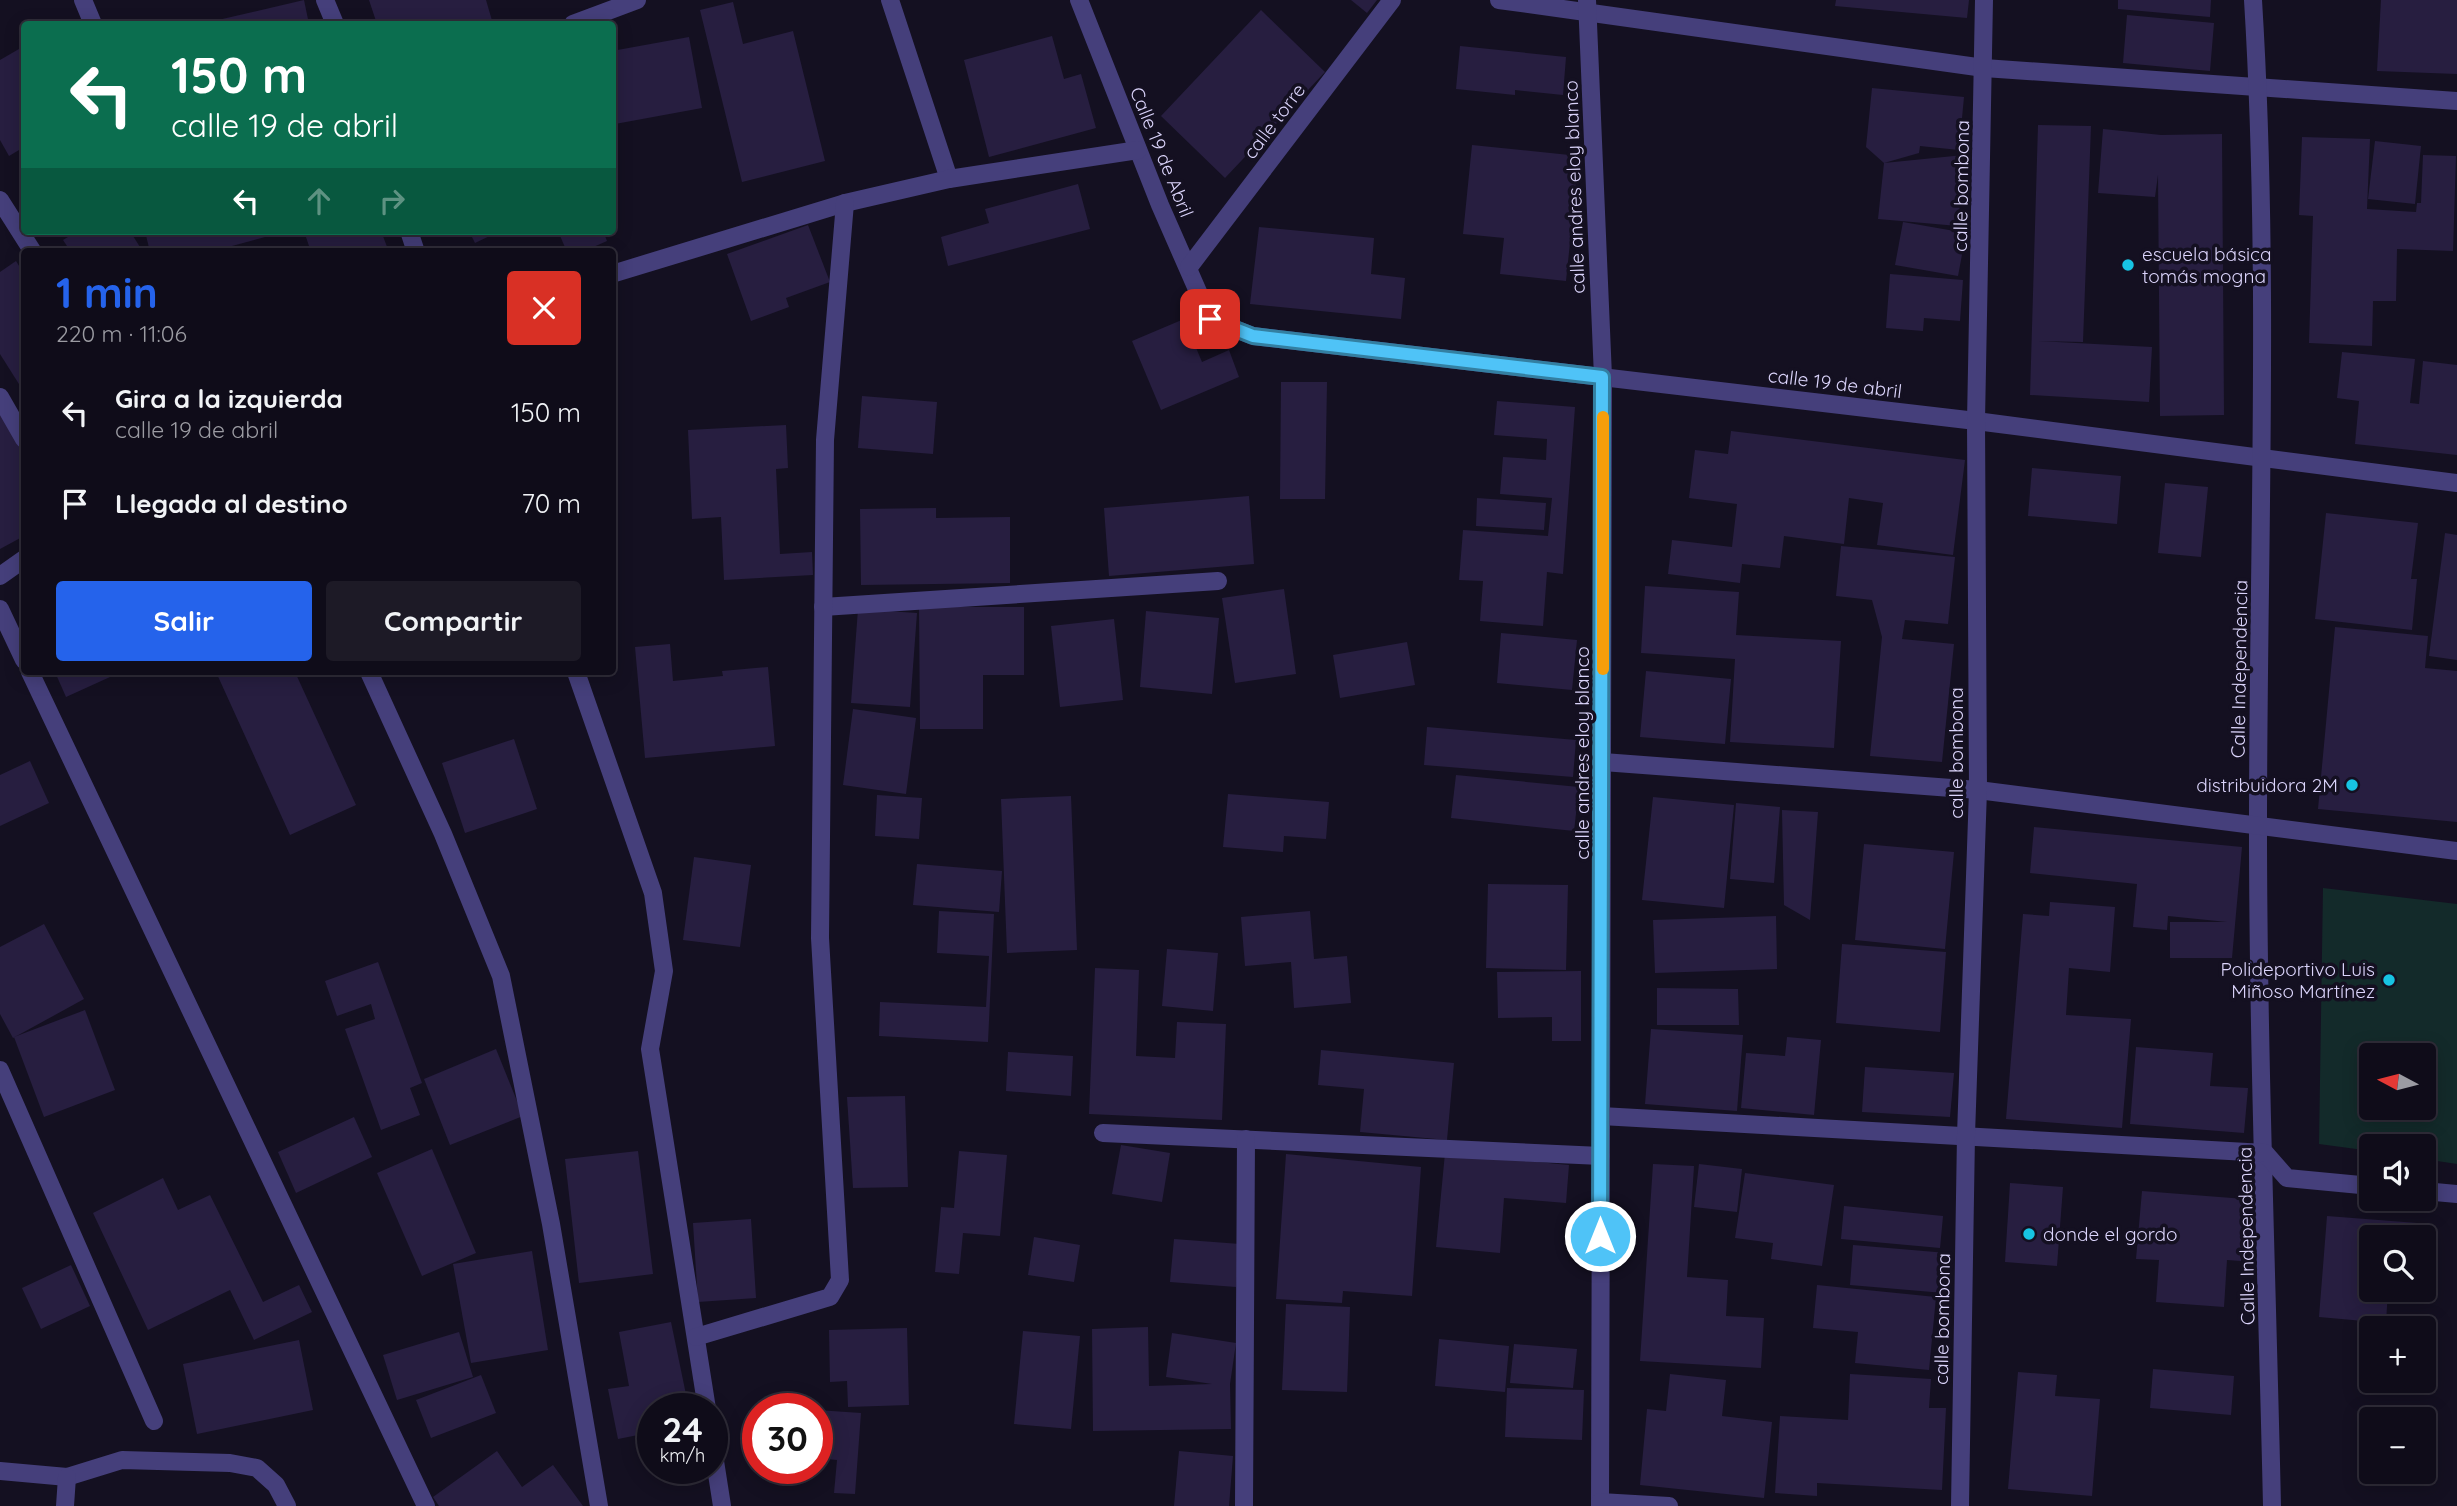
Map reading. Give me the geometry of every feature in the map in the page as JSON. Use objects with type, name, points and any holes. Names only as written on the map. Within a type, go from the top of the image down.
[{"type":"street","points":[[83,0],[92,21]]},
{"type":"street","points":[[325,0],[334,21]]},
{"type":"street","points":[[581,21],[636,0]]},
{"type":"street","points":[[890,0],[949,179]]},
{"type":"street","name":"Calle 19 de Abril","points":[[1079,0],[1138,150],[1210,319]]},
{"type":"street","name":"calle torre","points":[[1189,267],[1392,0]]},
{"type":"street","points":[[1499,0],[1587,5],[1984,68],[2457,101]]},
{"type":"street","name":"calle bombona","points":[[1960,1506],[1966,1135],[1978,790],[1976,421],[1984,0]]},
{"type":"street","name":"Calle Independencia","points":[[2253,0],[2259,89],[2262,456],[2258,828],[2272,1506]]},
{"type":"street","name":"calle andres eloy blanco","points":[[1587,5],[1602,377],[1600,1504]]},
{"type":"street","points":[[616,273],[845,203],[949,179],[1138,150]]},
{"type":"street","points":[[0,200],[21,233]]},
{"type":"street","points":[[696,1337],[830,1297],[840,1280],[820,938],[825,440],[845,203]]},
{"type":"street","name":"calle 19 de abril","points":[[1210,319],[1253,336],[1976,421],[2457,483]]},
{"type":"street","points":[[0,397],[21,434]]},
{"type":"street","points":[[0,576],[21,561]]},
{"type":"street","points":[[823,607],[1218,581]]},
{"type":"street","points":[[0,609],[21,654]]},
{"type":"street","points":[[31,675],[426,1506]]},
{"type":"street","points":[[370,675],[443,834],[501,976],[551,1224],[598,1506]]},
{"type":"street","points":[[577,675],[653,893],[664,971],[650,1049],[705,1393]]},
{"type":"street","points":[[1603,762],[1978,790],[2258,828],[2457,851]]},
{"type":"street","points":[[0,1070],[154,1421]]},
{"type":"street","points":[[1601,1116],[2265,1153],[2287,1178],[2359,1185]]},
{"type":"street","points":[[1103,1133],[1601,1156]]},
{"type":"street","points":[[1244,1506],[1246,1139]]},
{"type":"street","points":[[2436,1192],[2457,1194]]},
{"type":"street","points":[[0,1471],[67,1478],[122,1460],[230,1463],[257,1468],[276,1485],[287,1506]]},
{"type":"street","points":[[65,1506],[67,1478]]},
{"type":"street","points":[[719,1484],[722,1506]]},
{"type":"street","points":[[1600,1504],[1669,1506]]},
{"type":"green space","name":"Polideportivo Luis Miñoso Martínez","points":[[2323,888],[2457,904],[2457,1164],[2436,1161],[2436,1134],[2359,1134],[2359,1149],[2319,1144]]},
{"type":"building","points":[[304,0],[308,21],[218,21]]},
{"type":"building","points":[[369,0],[486,0],[492,21],[376,21]]},
{"type":"building","points":[[1351,0],[1377,0],[1367,13]]},
{"type":"building","points":[[1836,0],[1969,0],[1967,18],[1835,6]]},
{"type":"building","points":[[2118,0],[2211,0],[2210,17],[2118,9]]},
{"type":"building","points":[[2381,0],[2457,0],[2457,74],[2377,71]]},
{"type":"building","points":[[733,2],[743,44],[793,31],[825,161],[742,182],[700,10]]},
{"type":"building","points":[[1261,10],[1325,72],[1225,178],[1161,116]]},
{"type":"building","points":[[2127,15],[2214,23],[2210,71],[2123,63]]},
{"type":"building","points":[[1052,36],[1064,79],[1081,74],[1096,128],[989,157],[964,60]]},
{"type":"building","points":[[689,37],[702,108],[616,124],[616,50]]},
{"type":"building","points":[[1460,46],[1566,57],[1563,95],[1515,90],[1515,95],[1456,89]]},
{"type":"building","points":[[19,49],[21,53],[21,149],[9,156],[0,140],[0,60]]},
{"type":"building","points":[[1872,88],[1964,97],[1959,150],[1920,146],[1919,153],[1884,163],[1866,147]]},
{"type":"building","points":[[2038,125],[2091,126],[2083,342],[2038,341],[2152,347],[2149,402],[2030,395]]},
{"type":"building","points":[[2103,129],[2161,135],[2222,134],[2224,415],[2160,416],[2158,175],[2155,197],[2098,193]]},
{"type":"building","points":[[2302,137],[2370,139],[2367,209],[2416,212],[2417,203],[2421,203],[2423,155],[2456,156],[2453,251],[2397,249],[2396,301],[2373,301],[2372,346],[2309,343],[2313,216],[2299,215]]},
{"type":"building","points":[[2375,141],[2421,146],[2415,204],[2368,199]]},
{"type":"building","points":[[1472,145],[1579,156],[1566,281],[1500,274],[1504,238],[1463,234]]},
{"type":"building","points":[[1964,155],[1958,226],[1878,219],[1884,163]]},
{"type":"building","points":[[1078,184],[1090,229],[948,266],[941,237],[989,223],[985,209]]},
{"type":"building","points":[[1903,222],[1966,233],[1958,276],[1895,265]]},
{"type":"building","points":[[808,225],[830,282],[786,298],[789,307],[751,321],[727,254]]},
{"type":"building","points":[[1259,227],[1374,238],[1371,274],[1405,278],[1401,319],[1250,304]]},
{"type":"building","points":[[71,235],[132,235],[141,248],[68,248],[63,240]]},
{"type":"building","points":[[146,235],[272,235],[225,248],[149,248]]},
{"type":"building","points":[[305,235],[383,235],[387,248],[310,248]]},
{"type":"building","points":[[471,235],[492,235],[475,243]]},
{"type":"building","points":[[560,235],[605,235],[607,241],[591,248],[565,248]]},
{"type":"building","points":[[16,261],[21,269],[21,387],[0,354],[0,272]]},
{"type":"building","points":[[1890,274],[1963,280],[1960,321],[1924,318],[1923,331],[1886,328]]},
{"type":"building","points":[[1184,319],[1202,362],[1229,350],[1239,377],[1161,410],[1132,341]]},
{"type":"building","points":[[2342,352],[2415,359],[2410,403],[2419,404],[2423,361],[2457,365],[2457,455],[2355,444],[2359,401],[2337,398]]},
{"type":"building","points":[[1281,382],[1327,382],[1325,499],[1280,499]]},
{"type":"building","points":[[862,396],[937,402],[933,454],[858,448]]},
{"type":"building","points":[[1497,401],[1575,407],[1563,574],[1547,572],[1543,626],[1480,621],[1483,581],[1459,580],[1463,530],[1548,536],[1552,498],[1500,494],[1503,457],[1546,460],[1547,439],[1494,435]]},
{"type":"building","points":[[0,406],[21,444],[21,538],[0,549]]},
{"type":"building","points":[[786,425],[788,468],[776,469],[780,554],[812,552],[813,575],[724,580],[721,517],[692,519],[688,430]]},
{"type":"building","points":[[1731,431],[1965,460],[1953,555],[1877,545],[1883,503],[1849,498],[1844,544],[1784,536],[1780,568],[1742,564],[1740,583],[1668,574],[1672,540],[1732,547],[1737,504],[1689,498],[1695,450],[1728,454]]},
{"type":"building","points":[[2032,468],[2121,476],[2117,524],[2028,516]]},
{"type":"building","points":[[2165,483],[2208,487],[2201,557],[2158,553]]},
{"type":"building","points":[[1249,496],[1254,564],[1109,576],[1104,508]]},
{"type":"building","points":[[1477,498],[1546,503],[1544,530],[1476,526]]},
{"type":"building","points":[[936,508],[936,518],[1010,517],[1010,583],[861,585],[860,509]]},
{"type":"building","points":[[2326,513],[2418,523],[2411,579],[2417,579],[2412,630],[2315,619]]},
{"type":"building","points":[[2445,533],[2457,535],[2457,660],[2429,656]]},
{"type":"building","points":[[1841,546],[1955,557],[1948,624],[1905,620],[1902,639],[1954,644],[1942,762],[1870,756],[1882,637],[1872,600],[1836,596]]},
{"type":"building","points":[[1645,586],[1739,592],[1736,635],[1841,641],[1834,748],[1730,742],[1735,659],[1641,653]]},
{"type":"building","points":[[1284,589],[1296,674],[1235,683],[1222,598]]},
{"type":"building","points":[[919,607],[1024,607],[1024,675],[983,675],[983,729],[920,729]]},
{"type":"building","points":[[858,609],[917,613],[910,707],[851,703]]},
{"type":"building","points":[[1146,611],[1219,618],[1212,694],[1140,687]]},
{"type":"building","points":[[1114,619],[1123,700],[1060,707],[1051,626]]},
{"type":"building","points":[[2335,627],[2428,636],[2425,668],[2457,671],[2457,822],[2318,809]]},
{"type":"building","points":[[1501,633],[1577,640],[1572,690],[1497,683]]},
{"type":"building","points":[[1407,642],[1415,685],[1340,698],[1333,655]]},
{"type":"building","points":[[670,644],[673,681],[723,676],[722,671],[768,667],[775,746],[645,758],[635,647]]},
{"type":"building","points":[[1646,671],[1731,679],[1725,744],[1640,737]]},
{"type":"building","points":[[56,675],[114,675],[66,697]]},
{"type":"building","points":[[217,675],[296,675],[356,805],[290,835]]},
{"type":"building","points":[[853,709],[916,718],[906,794],[843,785]]},
{"type":"building","points":[[1427,727],[1576,740],[1573,777],[1424,765]]},
{"type":"building","points":[[514,739],[537,809],[465,833],[442,763]]},
{"type":"building","points":[[30,761],[49,803],[0,826],[0,775]]},
{"type":"building","points":[[1456,775],[1579,787],[1574,831],[1451,818]]},
{"type":"building","points":[[1228,794],[1329,802],[1326,839],[1284,836],[1283,852],[1223,847]]},
{"type":"building","points":[[877,795],[922,798],[919,839],[875,836]]},
{"type":"building","points":[[1071,796],[1077,950],[1007,953],[1001,799]]},
{"type":"building","points":[[1653,797],[1734,805],[1724,908],[1642,900]]},
{"type":"building","points":[[1736,803],[1780,807],[1774,883],[1730,879]]},
{"type":"building","points":[[1782,810],[1818,812],[1810,920],[1784,905]]},
{"type":"building","points":[[2034,827],[2242,847],[2232,958],[2170,958],[2170,922],[2227,922],[2168,916],[2167,930],[2133,927],[2137,884],[2030,873]]},
{"type":"building","points":[[1864,844],[1954,852],[1945,949],[1855,940]]},
{"type":"building","points":[[694,857],[751,865],[740,947],[683,940]]},
{"type":"building","points":[[917,864],[1002,871],[999,912],[913,905]]},
{"type":"building","points":[[1488,884],[1568,885],[1566,970],[1486,968]]},
{"type":"building","points":[[2050,902],[2115,907],[2110,972],[2069,968],[2066,1015],[2131,1019],[2122,1128],[2006,1119],[2023,914],[2049,916]]},
{"type":"building","points":[[939,911],[994,914],[988,1042],[879,1036],[880,1002],[986,1007],[989,956],[937,953]]},
{"type":"building","points":[[1310,911],[1314,959],[1347,956],[1351,1003],[1294,1008],[1291,962],[1245,966],[1241,917]]},
{"type":"building","points":[[1776,916],[1777,969],[1655,973],[1653,920]]},
{"type":"building","points":[[44,924],[84,999],[13,1038],[0,1014],[0,947]]},
{"type":"building","points":[[1842,944],[1946,952],[1940,1032],[1836,1023]]},
{"type":"building","points":[[1167,949],[1218,953],[1213,1011],[1162,1006]]},
{"type":"building","points":[[378,962],[422,1083],[410,1088],[420,1115],[381,1130],[345,1029],[375,1019],[371,1004],[337,1016],[325,981]]},
{"type":"building","points":[[1095,968],[1139,970],[1136,1056],[1175,1058],[1177,1022],[1226,1024],[1222,1120],[1089,1114]]},
{"type":"building","points":[[1581,971],[1581,1041],[1552,1041],[1552,1017],[1498,1018],[1497,972]]},
{"type":"building","points":[[1657,988],[1738,989],[1739,1025],[1657,1025]]},
{"type":"building","points":[[85,1010],[115,1090],[44,1117],[14,1037]]},
{"type":"building","points":[[1651,1029],[1743,1035],[1737,1111],[1645,1104]]},
{"type":"building","points":[[1787,1037],[1821,1040],[1814,1115],[1741,1108],[1746,1053],[1785,1056]]},
{"type":"building","points":[[2136,1047],[2213,1053],[2210,1086],[2248,1088],[2244,1133],[2130,1124]]},
{"type":"building","points":[[496,1049],[523,1116],[450,1145],[424,1079]]},
{"type":"building","points":[[1321,1050],[1454,1063],[1447,1140],[1360,1132],[1364,1089],[1318,1085]]},
{"type":"building","points":[[1008,1052],[1073,1056],[1071,1096],[1006,1091]]},
{"type":"building","points":[[1865,1067],[1954,1073],[1950,1117],[1862,1112]]},
{"type":"building","points":[[905,1096],[908,1187],[853,1188],[847,1097]]},
{"type":"building","points":[[354,1117],[372,1157],[296,1193],[278,1152]]},
{"type":"building","points":[[1121,1145],[1170,1153],[1162,1202],[1112,1194]]},
{"type":"building","points":[[432,1149],[476,1253],[422,1276],[377,1173]]},
{"type":"building","points":[[638,1151],[653,1274],[579,1283],[565,1159]]},
{"type":"building","points":[[959,1151],[1007,1155],[1000,1236],[963,1233],[959,1274],[935,1272],[941,1207],[954,1208]]},
{"type":"building","points":[[1445,1153],[1569,1165],[1566,1203],[1504,1198],[1500,1253],[1436,1247]]},
{"type":"building","points":[[1286,1154],[1421,1167],[1412,1296],[1343,1291],[1342,1303],[1276,1299]]},
{"type":"building","points":[[1653,1164],[1694,1166],[1687,1277],[1728,1280],[1726,1316],[1764,1318],[1761,1368],[1640,1361]]},
{"type":"building","points":[[1699,1164],[1742,1169],[1737,1212],[1694,1207]]},
{"type":"building","points":[[1745,1173],[1834,1185],[1822,1266],[1771,1259],[1773,1243],[1735,1238]]},
{"type":"building","points":[[163,1178],[178,1210],[210,1195],[263,1302],[299,1285],[312,1312],[254,1340],[230,1290],[148,1330],[93,1213]]},
{"type":"building","points":[[2010,1183],[2063,1187],[2057,1266],[2005,1262]]},
{"type":"building","points":[[2142,1191],[2245,1199],[2241,1261],[2227,1260],[2224,1307],[2156,1302],[2159,1260],[2136,1259]]},
{"type":"building","points":[[1844,1206],[1943,1216],[1940,1248],[1841,1239]]},
{"type":"building","points":[[2327,1216],[2430,1224],[2359,1225],[2359,1302],[2387,1302],[2386,1316],[2359,1316],[2359,1321],[2319,1317]]},
{"type":"building","points":[[751,1219],[756,1298],[698,1302],[693,1223]]},
{"type":"building","points":[[1034,1237],[1080,1245],[1074,1282],[1028,1275]]},
{"type":"building","points":[[1174,1239],[1240,1244],[1236,1287],[1170,1282]]},
{"type":"building","points":[[1853,1245],[1947,1253],[1944,1293],[1850,1285]]},
{"type":"building","points":[[532,1251],[548,1350],[471,1363],[453,1264]]},
{"type":"building","points":[[71,1265],[90,1306],[41,1329],[22,1288]]},
{"type":"building","points":[[1817,1285],[1936,1297],[1929,1370],[1855,1363],[1858,1332],[1813,1328]]},
{"type":"building","points":[[1286,1304],[1350,1307],[1347,1392],[1282,1390]]},
{"type":"building","points":[[671,1322],[686,1393],[637,1393],[637,1435],[618,1439],[608,1389],[629,1386],[619,1332]]},
{"type":"building","points":[[1148,1327],[1149,1386],[1212,1384],[1166,1377],[1172,1333],[1236,1343],[1230,1384],[1231,1429],[1093,1431],[1092,1329]]},
{"type":"building","points":[[907,1328],[909,1405],[848,1407],[847,1381],[830,1382],[829,1330]]},
{"type":"building","points":[[1023,1331],[1080,1336],[1071,1429],[1014,1424]]},
{"type":"building","points":[[459,1332],[473,1377],[397,1400],[383,1355]]},
{"type":"building","points":[[1439,1339],[1509,1346],[1505,1392],[1435,1386]]},
{"type":"building","points":[[299,1340],[313,1410],[197,1434],[183,1364]]},
{"type":"building","points":[[1514,1344],[1577,1349],[1573,1388],[1510,1383]]},
{"type":"building","points":[[2153,1369],[2234,1376],[2231,1415],[2150,1408]]},
{"type":"building","points":[[2018,1372],[2057,1375],[2055,1396],[2100,1399],[2092,1496],[2008,1489]]},
{"type":"building","points":[[1670,1374],[1726,1380],[1722,1416],[1772,1422],[1764,1498],[1640,1485],[1647,1409],[1666,1411]]},
{"type":"building","points":[[1850,1374],[1931,1379],[1929,1408],[1946,1408],[1942,1490],[1817,1483],[1817,1496],[1775,1493],[1780,1416],[1848,1420]]},
{"type":"building","points":[[481,1375],[496,1413],[431,1438],[416,1400]]},
{"type":"building","points":[[1507,1388],[1584,1390],[1582,1440],[1505,1437]]},
{"type":"building","points":[[833,1411],[861,1413],[855,1494],[834,1493],[837,1460],[833,1460]]},
{"type":"building","points":[[497,1451],[522,1487],[553,1465],[583,1506],[439,1506],[433,1497]]},
{"type":"building","points":[[1179,1451],[1233,1456],[1229,1506],[1174,1506]]},
{"type":"slow traffic","points":[[1603,417],[1603,669]]},
{"type":"place","name":"escuela básica tomás mogna","points":[[2128,265]]},
{"type":"place","name":"distribuidora 2M","points":[[2352,785]]},
{"type":"place","name":"Polideportivo Luis Miñoso Martínez","points":[[2389,980]]},
{"type":"place","name":"donde el gordo","points":[[2029,1234]]},
{"type":"route","points":[[1210,319],[1253,336],[1602,377],[1600,1236]]}]
